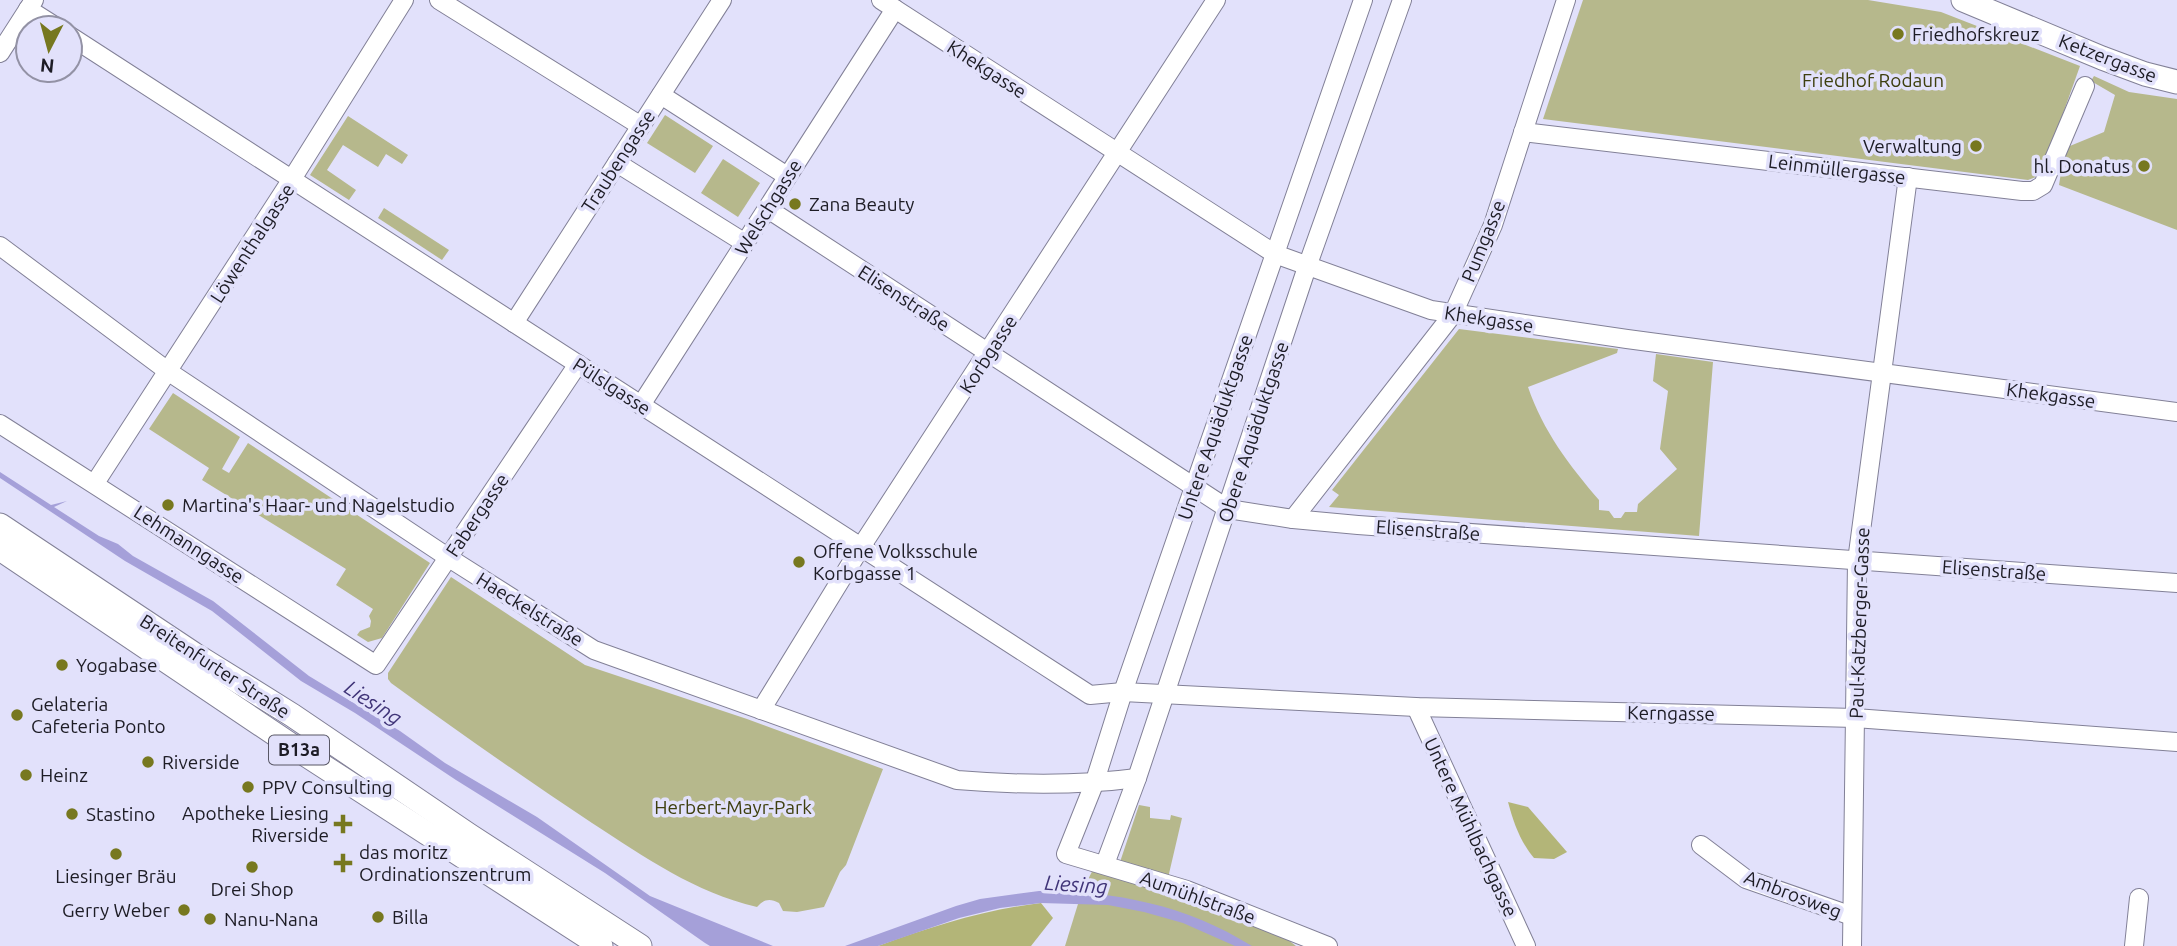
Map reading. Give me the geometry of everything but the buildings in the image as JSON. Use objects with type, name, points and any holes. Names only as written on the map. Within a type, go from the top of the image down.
[{"type":"main road","name":"Ketzergasse","points":[[1963,0],[2102,58],[2145,74],[2177,82]]},
{"type":"main road","name":"Breitenfurter Straße","points":[[0,525],[640,946]]},
{"type":"main road","name":"Breitenfurter Straße","points":[[0,549],[315,761],[601,946]]},
{"type":"street","name":"Löwenthalgasse","points":[[96,484],[404,0]]},
{"type":"street","points":[[439,0],[641,126]]},
{"type":"street","name":"Traubengasse","points":[[514,323],[722,0]]},
{"type":"street","name":"Korbgasse","points":[[761,710],[862,547],[1216,0]]},
{"type":"street","name":"Untere Aquäduktgasse","points":[[1066,854],[1094,784],[1123,692],[1363,0]]},
{"type":"street","name":"Obere Aquäduktgasse","points":[[1105,864],[1137,778],[1307,267],[1402,0]]},
{"type":"street","name":"Pumgasse","points":[[1293,519],[1453,314],[1493,225],[1566,0]]},
{"type":"street","points":[[0,53],[31,4]]},
{"type":"street","name":"Khekgasse","points":[[888,5],[1275,254],[1431,310],[2177,412]]},
{"type":"street","name":"Welschgasse","points":[[641,405],[768,209],[888,5]]},
{"type":"street","name":"Pülslgasse","points":[[84,45],[1090,695],[1123,692],[1165,695]]},
{"type":"street","name":"Leinmüllergasse","points":[[1523,132],[2033,191],[2043,185],[2085,86]]},
{"type":"street","points":[[661,95],[787,176]]},
{"type":"street","points":[[617,163],[746,243]]},
{"type":"street","name":"Paul-Katzberger-Gasse","points":[[1852,946],[1857,561],[1908,177]]},
{"type":"street","name":"Elisenstraße","points":[[768,209],[1228,509],[1293,519],[2177,583]]},
{"type":"street","name":"Haeckelstraße","points":[[0,246],[169,372],[449,558],[594,650],[957,779],[1019,785],[1094,784],[1137,778]]},
{"type":"street","name":"Fabergasse","points":[[376,665],[578,364]]},
{"type":"street","name":"Lehmanngasse","points":[[0,424],[376,665]]},
{"type":"street","name":"Kerngasse","points":[[1165,695],[1416,707],[1855,718],[2177,742]]},
{"type":"street","name":"Untere Mühlbachgasse","points":[[1416,707],[1526,946]]},
{"type":"street","name":"Ambrosweg","points":[[1701,845],[1746,878],[1852,916]]},
{"type":"street","name":"Aumühlstraße","points":[[1066,854],[1187,890],[1328,946]]},
{"type":"street","points":[[2134,946],[2139,898]]},
{"type":"green space","name":"Friedhof Rodaun","points":[[1583,0],[1868,0],[1941,12],[2080,66],[2041,175],[2028,180],[1543,119]]},
{"type":"green space","points":[[2094,76],[2129,92],[2177,99],[2177,230],[2059,185],[2065,148],[2104,132],[2115,95],[2091,81]]},
{"type":"green space","points":[[665,115],[713,146],[695,173],[647,143]]},
{"type":"green space","points":[[348,116],[408,155],[402,164],[386,154],[378,167],[343,145],[327,170],[356,190],[349,200],[310,175]]},
{"type":"green space","points":[[723,159],[760,183],[738,217],[701,193]]},
{"type":"green space","points":[[384,208],[449,250],[442,260],[378,218]]},
{"type":"green space","points":[[1459,329],[1618,349],[1617,353],[1528,387],[1541,418],[1558,447],[1599,500],[1599,510],[1609,511],[1614,518],[1621,518],[1625,512],[1637,512],[1638,504],[1677,469],[1660,449],[1668,391],[1653,381],[1656,354],[1713,362],[1699,536],[1329,507],[1339,495],[1332,490]]},
{"type":"green space","points":[[173,393],[240,437],[222,469],[229,473],[248,443],[430,563],[382,638],[368,642],[357,635],[370,627],[369,616],[373,609],[336,585],[346,569],[202,480],[209,468],[149,429]]},
{"type":"green space","name":"Herbert-Mayr-Park","points":[[451,577],[585,665],[747,719],[883,769],[846,865],[824,907],[797,912],[783,911],[779,903],[770,900],[757,907],[734,901],[691,883],[592,823],[391,683],[388,673]]},
{"type":"green space","points":[[1508,802],[1528,807],[1567,852],[1554,859],[1534,858],[1518,832]]},
{"type":"green space","points":[[1139,805],[1150,807],[1150,818],[1170,820],[1171,815],[1182,818],[1168,878],[1120,862]]},
{"type":"green space","points":[[1097,862],[1287,939],[1296,946],[1065,946],[1082,891]]},
{"type":"green space","points":[[1041,903],[1053,918],[1031,946],[878,946],[958,920]]},
{"type":"shaded area","name":"Liesing","points":[[0,472],[51,505],[67,501],[54,507],[213,601],[309,676],[400,731],[445,763],[537,817],[650,896],[773,946],[710,946],[705,943],[605,873],[301,681],[212,611],[125,561],[0,478]]},
{"type":"shaded area","name":"Liesing","points":[[1039,891],[1095,894],[1150,903],[1202,920],[1252,946],[1235,946],[1183,923],[1144,912],[1108,905],[1041,903],[1000,908],[959,918],[878,946],[845,946],[980,899]]},
{"type":"place","name":"Friedhofskreuz","points":[[1898,34]]},
{"type":"place","name":"Verwaltung","points":[[1976,146]]},
{"type":"place","name":"hl. Donatus","points":[[2144,166]]},
{"type":"place","name":"Zana Beauty","points":[[795,204]]},
{"type":"place","name":"Martina's Haar- und Nagelstudio","points":[[168,505]]},
{"type":"place","name":"Offene Volksschule Korbgasse 1","points":[[799,562]]},
{"type":"place","name":"Yogabase","points":[[62,665]]},
{"type":"place","name":"Gelateria Cafeteria Ponto","points":[[17,715]]},
{"type":"place","name":"Riverside","points":[[148,762]]},
{"type":"place","name":"Heinz","points":[[26,775]]},
{"type":"place","name":"PPV Consulting","points":[[248,787]]},
{"type":"place","name":"Stastino","points":[[72,814]]},
{"type":"place","name":"Apotheke Liesing Riverside","points":[[343,824]]},
{"type":"place","name":"Liesinger Bräu","points":[[116,854]]},
{"type":"place","name":"das moritz Ordinationszentrum","points":[[343,863]]},
{"type":"place","name":"Drei Shop","points":[[252,867]]},
{"type":"place","name":"Gerry Weber","points":[[184,910]]},
{"type":"place","name":"Billa","points":[[378,917]]},
{"type":"place","name":"Nanu-Nana","points":[[210,919]]}]
